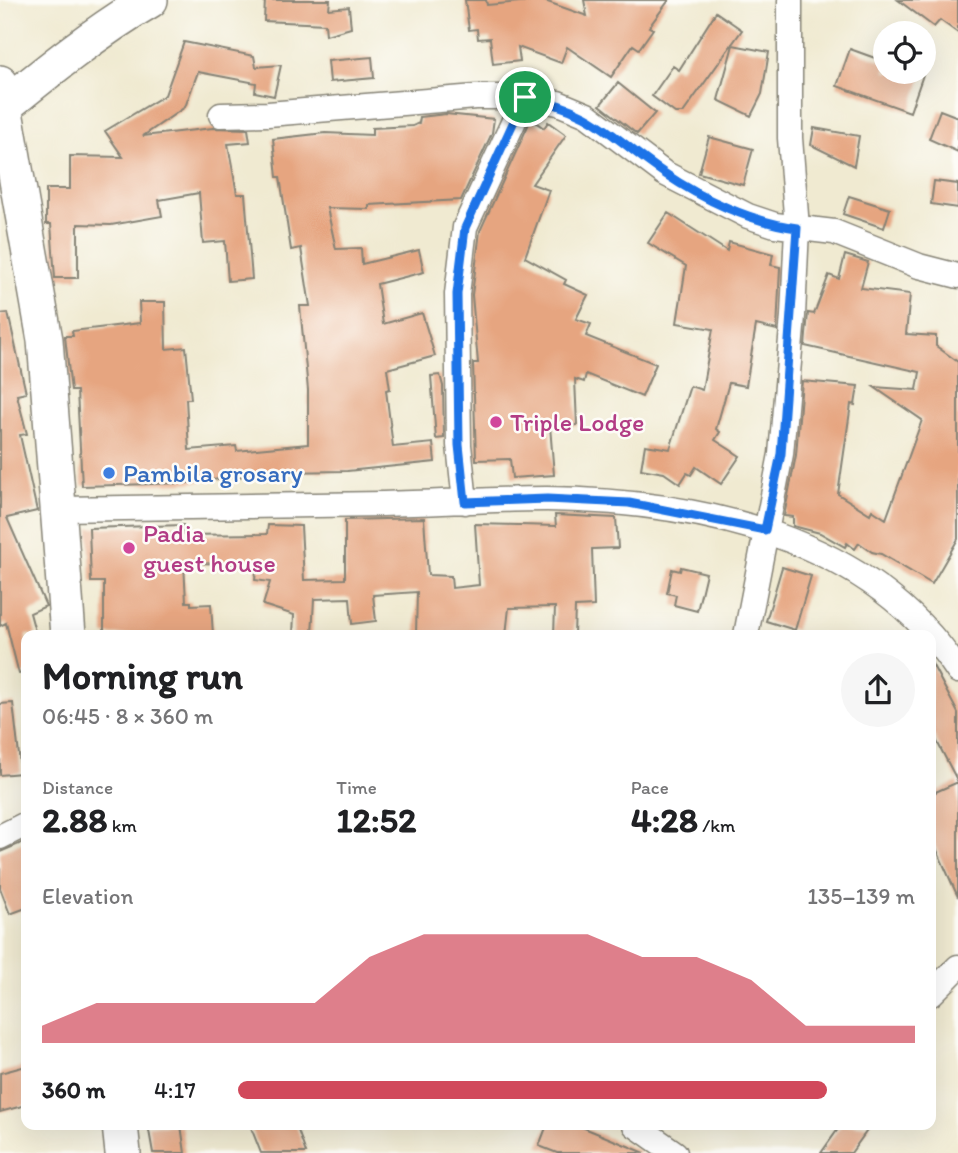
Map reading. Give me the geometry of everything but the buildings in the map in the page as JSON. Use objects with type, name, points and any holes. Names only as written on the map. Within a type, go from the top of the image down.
[{"type":"street","points":[[68,630],[45,340],[1,101],[113,22],[150,0]]},
{"type":"street","points":[[747,630],[781,454],[797,228],[790,138],[790,0]]},
{"type":"street","points":[[221,115],[476,97],[525,97],[558,103],[587,115],[664,173],[748,216],[775,225],[834,232],[919,266],[958,276]]},
{"type":"street","points":[[465,502],[459,445],[457,294],[465,228],[525,97]]},
{"type":"street","points":[[60,509],[547,499],[629,503],[765,530],[825,555],[874,581],[925,630]]},
{"type":"street","points":[[936,640],[958,671]]},
{"type":"street","points":[[0,837],[21,826]]},
{"type":"street","points":[[936,989],[958,967]]},
{"type":"street","points":[[121,1130],[123,1153]]},
{"type":"street","points":[[642,1130],[675,1153]]},
{"type":"place","name":"Triple Lodge","points":[[496,422]]},
{"type":"place","name":"Pambila grosary","points":[[109,473]]},
{"type":"place","name":"Padia guest house","points":[[129,548]]},
{"type":"route","points":[[525,97],[558,103],[587,115],[664,173],[707,197],[748,216],[775,225],[797,228],[793,316],[781,454],[765,530],[629,503],[547,499],[465,502],[459,445],[457,294],[465,228],[525,97]]}]
